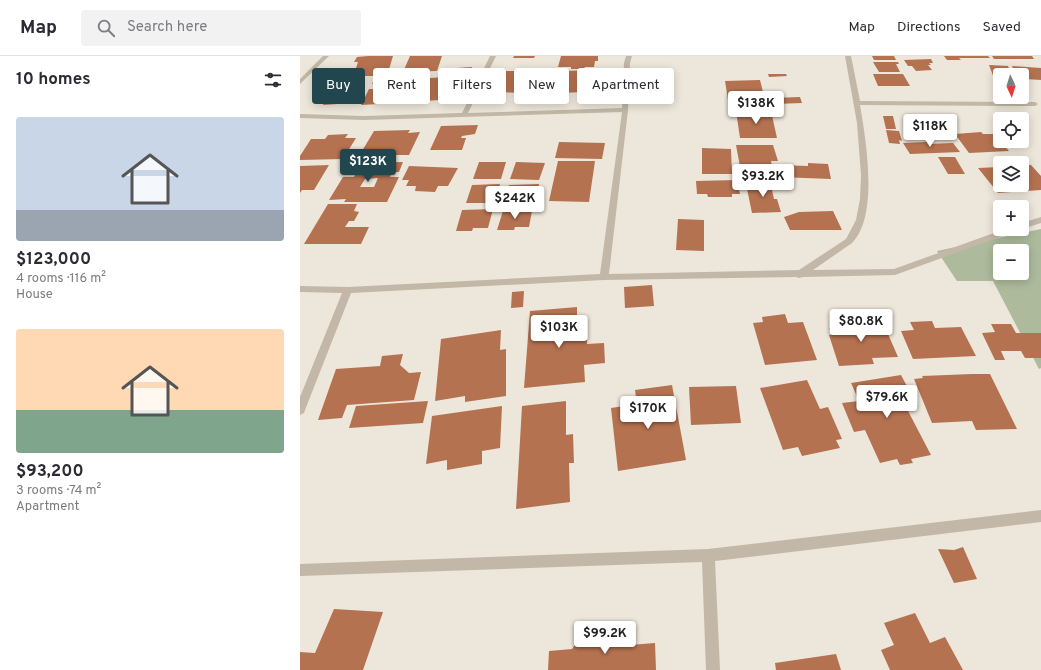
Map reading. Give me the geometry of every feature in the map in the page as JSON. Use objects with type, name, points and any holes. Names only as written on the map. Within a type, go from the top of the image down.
[{"type":"street","points":[[300,82],[326,56]]},
{"type":"street","points":[[464,115],[493,56]]},
{"type":"street","points":[[604,277],[625,110],[627,63],[630,56]]},
{"type":"street","points":[[799,275],[851,240],[859,221],[862,206],[865,159],[857,103],[848,56]]},
{"type":"street","points":[[857,103],[1034,104]]},
{"type":"street","points":[[300,116],[364,118],[625,110]]},
{"type":"street","points":[[1029,224],[1041,220]]},
{"type":"street","points":[[300,289],[348,290],[604,277],[799,275],[895,272],[994,236]]},
{"type":"street","points":[[300,410],[348,290]]},
{"type":"street","points":[[300,570],[708,555],[1041,516]]},
{"type":"street","points":[[708,555],[713,670]]},
{"type":"green space","points":[[1041,229],[1041,368],[1039,369],[993,281],[957,281],[937,251],[1008,236],[1029,236],[1029,232]]},
{"type":"building","points":[[393,56],[389,68],[373,68],[373,76],[365,76],[365,68],[356,68],[358,62],[354,62],[357,57]]},
{"type":"building","points":[[410,56],[442,56],[437,71],[430,71],[430,68],[405,68]]},
{"type":"building","points":[[514,56],[535,56],[534,58],[513,58]]},
{"type":"building","points":[[561,56],[598,56],[598,61],[595,61],[594,67],[571,69],[571,67],[558,67]]},
{"type":"building","points":[[872,56],[894,56],[896,60],[874,60]]},
{"type":"building","points":[[944,56],[988,56],[990,58],[959,58],[961,60],[947,60]]},
{"type":"building","points":[[992,56],[1032,56],[1034,59],[994,59]]},
{"type":"building","points":[[931,59],[933,63],[929,63],[931,65],[928,65],[932,70],[916,71],[912,66],[908,66],[904,60]]},
{"type":"building","points":[[873,62],[898,62],[899,64],[896,64],[900,72],[879,72]]},
{"type":"building","points":[[989,65],[1008,66],[1009,68],[993,68],[993,76]]},
{"type":"building","points":[[1012,66],[1041,68],[1041,80],[1029,79],[1029,68],[1013,68]]},
{"type":"building","points":[[506,71],[514,71],[514,93],[506,92]]},
{"type":"building","points":[[569,71],[577,71],[577,92],[569,93]]},
{"type":"building","points":[[768,74],[786,74],[787,76],[769,77]]},
{"type":"building","points":[[873,74],[903,74],[910,86],[878,86]]},
{"type":"building","points":[[430,78],[438,78],[438,100],[430,101]]},
{"type":"building","points":[[760,80],[765,100],[728,100],[725,81]]},
{"type":"building","points":[[369,89],[373,89],[373,104],[378,104],[361,105],[365,104],[365,97]]},
{"type":"building","points":[[800,97],[802,103],[775,104],[773,98]]},
{"type":"building","points":[[736,111],[771,111],[777,138],[740,138]]},
{"type":"building","points":[[883,116],[893,116],[896,129],[886,129]]},
{"type":"building","points":[[478,125],[475,134],[462,136],[461,138],[466,138],[462,150],[430,150],[441,126]]},
{"type":"building","points":[[410,130],[408,133],[420,132],[409,155],[388,155],[384,161],[356,161],[374,131]]},
{"type":"building","points":[[886,130],[899,131],[902,141],[899,140],[900,144],[889,143]]},
{"type":"building","points":[[981,132],[983,134],[993,134],[993,148],[1007,148],[1009,151],[969,153],[955,134]]},
{"type":"building","points":[[348,134],[345,138],[356,138],[343,159],[300,160],[300,156],[311,139],[325,139],[328,135]]},
{"type":"building","points":[[559,142],[605,143],[602,159],[555,158]]},
{"type":"building","points":[[927,142],[928,144],[953,143],[960,152],[910,154],[903,143]]},
{"type":"building","points":[[736,145],[773,145],[778,161],[771,161],[773,172],[741,172]]},
{"type":"building","points":[[702,148],[731,149],[732,174],[702,174]]},
{"type":"building","points":[[938,157],[955,157],[965,174],[948,174]]},
{"type":"building","points":[[558,161],[595,161],[589,202],[549,201]]},
{"type":"building","points":[[403,162],[399,172],[392,172],[390,177],[399,177],[387,202],[344,202],[346,199],[329,200],[343,177],[354,177],[356,173],[346,174],[352,163]],"holes":[[[378,178],[374,187],[360,187],[365,179]]]},
{"type":"building","points":[[479,162],[506,162],[501,179],[473,179]]},
{"type":"building","points":[[516,162],[545,163],[539,180],[510,179]]},
{"type":"building","points":[[808,163],[828,164],[831,179],[779,177],[778,165],[808,166]]},
{"type":"building","points":[[329,165],[314,190],[302,190],[300,193],[300,166]]},
{"type":"building","points":[[1029,165],[1031,165],[1041,176],[1041,190],[1029,191]]},
{"type":"building","points":[[409,166],[458,168],[448,186],[438,186],[435,192],[415,191],[416,186],[406,186],[409,180],[402,180]]},
{"type":"building","points":[[993,167],[993,187],[978,168]]},
{"type":"building","points":[[737,180],[740,194],[732,194],[732,197],[708,197],[707,194],[697,194],[696,181]]},
{"type":"building","points":[[773,183],[775,190],[772,190],[774,199],[777,199],[781,212],[752,213],[746,184]]},
{"type":"building","points":[[500,184],[495,203],[466,203],[472,185]]},
{"type":"building","points":[[539,184],[535,204],[504,204],[509,185]]},
{"type":"building","points":[[328,204],[357,204],[354,211],[359,212],[354,221],[349,221],[345,227],[369,227],[361,244],[304,244]]},
{"type":"building","points":[[493,209],[488,228],[473,228],[472,231],[456,231],[462,210]]},
{"type":"building","points":[[503,211],[532,211],[529,227],[515,227],[514,230],[497,230]]},
{"type":"building","points":[[833,211],[842,230],[790,230],[784,217],[799,212]]},
{"type":"building","points":[[678,219],[704,220],[704,251],[676,250]]},
{"type":"building","points":[[652,285],[654,306],[625,308],[624,287]]},
{"type":"building","points":[[524,291],[523,307],[511,308],[512,292]]},
{"type":"building","points":[[577,307],[577,323],[587,322],[587,344],[604,343],[605,363],[584,365],[585,382],[524,388],[530,311]]},
{"type":"building","points":[[785,314],[788,323],[803,322],[817,360],[765,365],[753,323],[763,322],[762,317]]},
{"type":"building","points":[[876,321],[878,328],[885,327],[898,357],[872,358],[874,364],[839,366],[829,335],[832,335],[829,328],[835,328],[834,323]]},
{"type":"building","points":[[932,321],[935,328],[961,327],[976,356],[913,359],[901,331],[914,330],[910,322]]},
{"type":"building","points":[[991,324],[1011,324],[1016,333],[1041,333],[1041,358],[1025,358],[1021,351],[1001,351],[1005,360],[995,360],[982,333],[995,332]]},
{"type":"building","points":[[501,330],[500,350],[506,349],[506,396],[465,402],[465,396],[435,401],[441,339]]},
{"type":"building","points":[[403,354],[400,365],[409,373],[421,372],[414,400],[347,405],[342,418],[318,420],[336,369],[380,366],[382,356]]},
{"type":"building","points":[[990,374],[1017,429],[976,430],[972,421],[932,423],[914,379],[923,378],[922,376]]},
{"type":"building","points":[[901,375],[918,407],[907,409],[931,455],[911,459],[913,463],[900,465],[897,459],[880,463],[865,430],[854,432],[842,403],[859,401],[851,383]]},
{"type":"building","points":[[807,380],[820,409],[828,407],[842,439],[836,440],[840,448],[802,456],[798,447],[783,450],[760,388]]},
{"type":"building","points":[[672,385],[686,460],[618,471],[611,408],[637,404],[635,390]]},
{"type":"building","points":[[736,386],[741,423],[691,425],[689,387]]},
{"type":"building","points":[[428,401],[423,423],[349,428],[356,406]]},
{"type":"building","points":[[566,401],[566,435],[573,434],[574,463],[569,463],[570,502],[516,509],[522,406]]},
{"type":"building","points":[[502,406],[500,448],[482,451],[482,464],[447,470],[447,460],[426,464],[432,416]]},
{"type":"building","points":[[963,547],[977,579],[954,583],[938,549],[954,550]]},
{"type":"building","points":[[334,609],[383,612],[363,670],[300,670],[300,652],[315,653]]},
{"type":"building","points":[[915,613],[930,643],[945,637],[963,670],[890,670],[881,650],[894,645],[884,623]]},
{"type":"building","points":[[631,635],[630,645],[655,643],[656,670],[548,670],[549,651],[572,649],[579,639]]},
{"type":"building","points":[[836,654],[841,670],[776,670],[775,663]]}]
